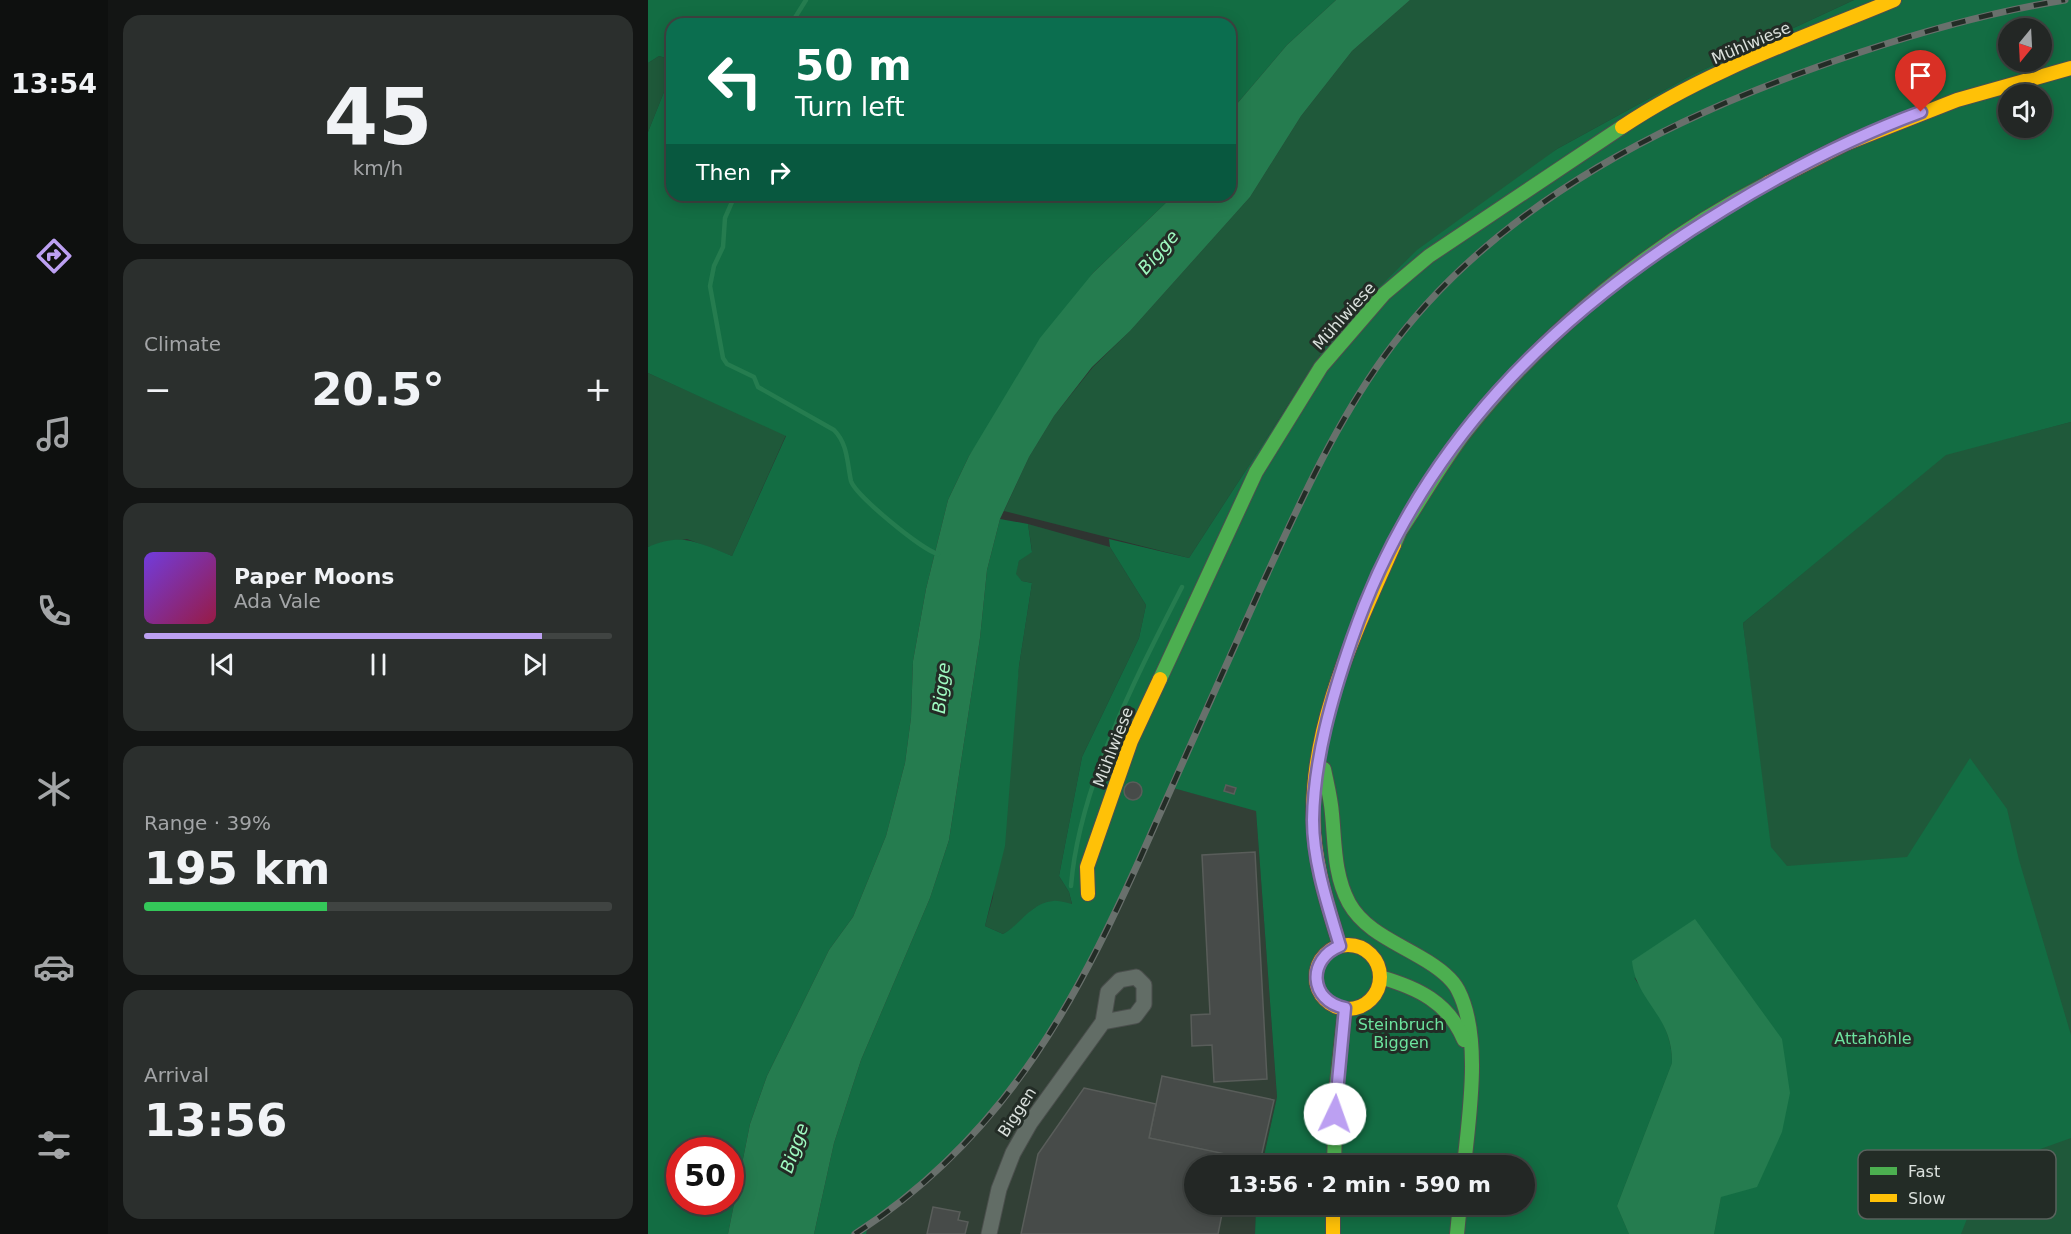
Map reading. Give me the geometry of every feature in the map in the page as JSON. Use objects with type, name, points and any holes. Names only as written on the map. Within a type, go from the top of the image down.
[{"type":"main road","name":"Mühlwiese","points":[[1088,894],[1088,867],[1131,741],[1256,472],[1321,367],[1377,302],[1429,256],[1648,110],[1713,76],[1894,0]]},
{"type":"main road","points":[[1340,946],[1318,860],[1313,821],[1321,754],[1331,704],[1365,602],[1410,509],[1472,420],[1553,333],[1665,246],[1799,166],[1905,118],[1953,100],[2071,68]]},
{"type":"main road","points":[[1321,754],[1331,802],[1332,842],[1342,887],[1349,904],[1367,924],[1434,967],[1457,988],[1467,1020],[1470,1090],[1465,1155]]},
{"type":"main road","points":[[1340,946],[1358,946],[1368,951],[1375,959],[1380,977],[1374,995],[1363,1005],[1345,1008],[1324,997],[1317,983],[1318,967],[1324,956],[1340,946]]},
{"type":"main road","points":[[1380,977],[1417,988],[1435,999],[1451,1015],[1461,1030],[1468,1052]]},
{"type":"main road","points":[[1334,1155],[1336,1091],[1345,1008]]},
{"type":"main road","points":[[1333,1234],[1334,1215]]},
{"type":"main road","points":[[1457,1234],[1459,1215]]},
{"type":"street","name":"Biggen","points":[[989,1234],[999,1189],[1013,1153],[1030,1123],[1103,1022]]},
{"type":"shaded area","points":[[1173,788],[1256,810],[1277,1097],[1264,1155],[1184,1155],[1184,1215],[1256,1215],[1255,1234],[866,1234],[867,1226],[925,1180],[978,1129],[1007,1095],[1070,1004],[1109,929]]},
{"type":"green space","points":[[648,0],[1336,0],[1287,45],[1236,105],[1236,18],[666,18],[666,58],[659,56],[648,63]]},
{"type":"green space","points":[[1410,0],[1854,0],[1692,75],[1557,149],[1338,328],[1189,558],[1004,511],[1029,457],[1054,416],[1093,367],[1130,331],[1250,197],[1301,116],[1352,51]]},
{"type":"green space","name":"Steinbruch Biggen","points":[[1854,0],[2071,0],[2071,422],[1946,455],[1743,623],[1771,847],[1787,866],[1907,857],[1970,758],[2007,809],[2019,860],[2071,1035],[2071,1138],[2037,1150],[1858,1150],[1858,1219],[1967,1219],[1961,1234],[1714,1234],[1721,1197],[1782,1132],[1634,977],[1665,1028],[1669,1038],[1672,1063],[1617,1206],[1629,1234],[1255,1234],[1256,1215],[1535,1215],[1535,1155],[1264,1155],[1277,1097],[1256,811],[1173,788],[1112,926],[1084,980],[1048,1038],[1003,1098],[953,1153],[898,1203],[868,1226],[866,1234],[814,1234],[834,1143],[861,1060],[930,898],[949,840],[980,638],[987,570],[1000,519],[1028,524],[1032,552],[1019,561],[1016,574],[1022,581],[1032,583],[1019,666],[1005,846],[985,926],[1003,934],[1038,906],[1053,901],[1072,904],[1069,892],[1059,876],[1082,757],[1139,638],[1146,605],[1110,547],[1109,539],[1189,558],[1338,328],[1417,250],[1557,149],[1692,75]]},
{"type":"green space","points":[[659,56],[666,58],[666,87],[648,132],[648,63]]},
{"type":"green space","points":[[666,87],[666,201],[1168,201],[1093,273],[969,456],[948,500],[926,589],[913,661],[911,718],[905,763],[886,836],[853,917],[829,950],[767,1076],[750,1124],[744,1154],[744,1137],[666,1137],[666,1215],[732,1215],[728,1234],[648,1234],[648,547],[671,540],[681,540],[700,543],[732,556],[786,436],[648,373],[648,132]]},
{"type":"green space","points":[[648,373],[786,435],[732,556],[687,539],[648,547]]},
{"type":"green space","name":"Attahöhle","points":[[2071,422],[2071,1234],[1542,1234],[1755,726],[1743,623],[1946,454]]},
{"type":"green space","points":[[1028,524],[1110,547],[1146,605],[1139,638],[1082,757],[1059,876],[1069,892],[1072,905],[1048,903],[1040,906],[1003,934],[985,926],[993,897],[1019,666],[1032,583],[1022,581],[1015,574],[1019,561],[1032,551]]},
{"type":"water","name":"Bigge","points":[[1336,0],[1410,0],[1352,51],[1301,116],[1250,197],[1130,331],[1092,367],[1054,416],[1029,457],[1000,519],[987,570],[980,638],[949,840],[930,898],[861,1060],[834,1143],[814,1234],[728,1234],[732,1215],[744,1215],[744,1154],[750,1124],[767,1076],[829,950],[853,917],[886,836],[905,763],[911,718],[913,661],[926,589],[948,500],[969,456],[1040,338],[1093,273],[1168,201],[1236,201],[1236,105],[1287,45]]},
{"type":"water","points":[[1695,919],[1782,1039],[1790,1093],[1782,1132],[1757,1187],[1721,1197],[1714,1234],[1629,1234],[1617,1206],[1672,1063],[1667,1033],[1640,987],[1632,961]]},
{"type":"building","points":[[1133,782],[1139,785],[1142,791],[1139,797],[1133,800],[1127,797],[1124,791],[1127,785]]},
{"type":"building","points":[[1226,785],[1236,788],[1234,794],[1224,791]]},
{"type":"building","points":[[1255,852],[1267,1079],[1214,1082],[1212,1045],[1192,1046],[1191,1015],[1210,1014],[1202,855]]},
{"type":"building","points":[[1162,1076],[1274,1100],[1262,1155],[1228,1155],[1149,1138]]},
{"type":"building","points":[[1084,1088],[1156,1104],[1149,1138],[1230,1155],[1184,1155],[1184,1215],[1222,1215],[1218,1234],[1021,1234],[1038,1154]]},
{"type":"building","points":[[933,1207],[960,1212],[958,1220],[968,1222],[965,1234],[927,1234]]},
{"type":"waterway","points":[[795,18],[806,0]]},
{"type":"waterway","points":[[732,201],[725,218],[723,247],[714,266],[710,286],[723,358],[727,364],[754,377],[758,387],[834,430],[842,441],[851,481],[855,488],[904,533],[938,554]]},
{"type":"waterway","points":[[1071,886],[1076,848],[1085,809],[1098,771],[1129,694],[1182,587]]},
{"type":"railway","points":[[855,1234],[910,1194],[957,1151],[999,1104],[1036,1054],[1069,1001],[1127,887],[1317,468],[1348,412],[1383,358],[1429,302],[1480,252],[1536,207],[1597,168],[1660,133],[1726,102],[1861,52],[1962,22],[2065,0]]},
{"type":"traffic: fast","points":[[1160,679],[1256,472],[1321,367],[1384,294],[1429,256],[1622,127]]},
{"type":"traffic: fast","points":[[1394,545],[1400,531],[1466,431],[1497,394],[1566,324],[1604,291],[1684,232],[1768,183]]},
{"type":"traffic: fast","points":[[1324,769],[1331,803],[1340,882],[1349,903],[1371,928],[1447,976],[1458,990],[1465,1009],[1472,1053],[1471,1100],[1465,1155]]},
{"type":"traffic: fast","points":[[1380,977],[1407,986],[1430,998],[1449,1016],[1464,1040]]},
{"type":"traffic: fast","points":[[1334,1155],[1336,1091],[1345,1009]]},
{"type":"traffic: fast","points":[[1457,1234],[1459,1215]]},
{"type":"traffic: slow","points":[[1622,127],[1654,107],[1721,72],[1894,0]]},
{"type":"traffic: slow","points":[[1768,183],[1845,144],[1957,100],[2071,68]]},
{"type":"traffic: slow","points":[[1340,946],[1324,891],[1314,834],[1314,796],[1318,759],[1325,722],[1336,685],[1394,545]]},
{"type":"traffic: slow","points":[[1088,894],[1087,867],[1131,741],[1160,679]]},
{"type":"traffic: slow","points":[[1348,945],[1366,950],[1371,954],[1375,959],[1380,977],[1375,995],[1371,1000],[1366,1004],[1348,1009],[1330,1004],[1325,1000],[1321,995],[1316,977],[1321,959],[1325,954],[1330,950],[1348,945]]},
{"type":"traffic: slow","points":[[1333,1215],[1333,1234]]},
{"type":"route","points":[[1335,1114],[1345,1008],[1330,1003],[1319,991],[1317,983],[1316,974],[1324,956],[1340,946],[1318,860],[1313,821],[1316,793],[1331,704],[1348,650],[1384,557],[1410,509],[1472,420],[1553,333],[1595,298],[1673,240],[1744,197],[1799,166],[1921,112]]}]
